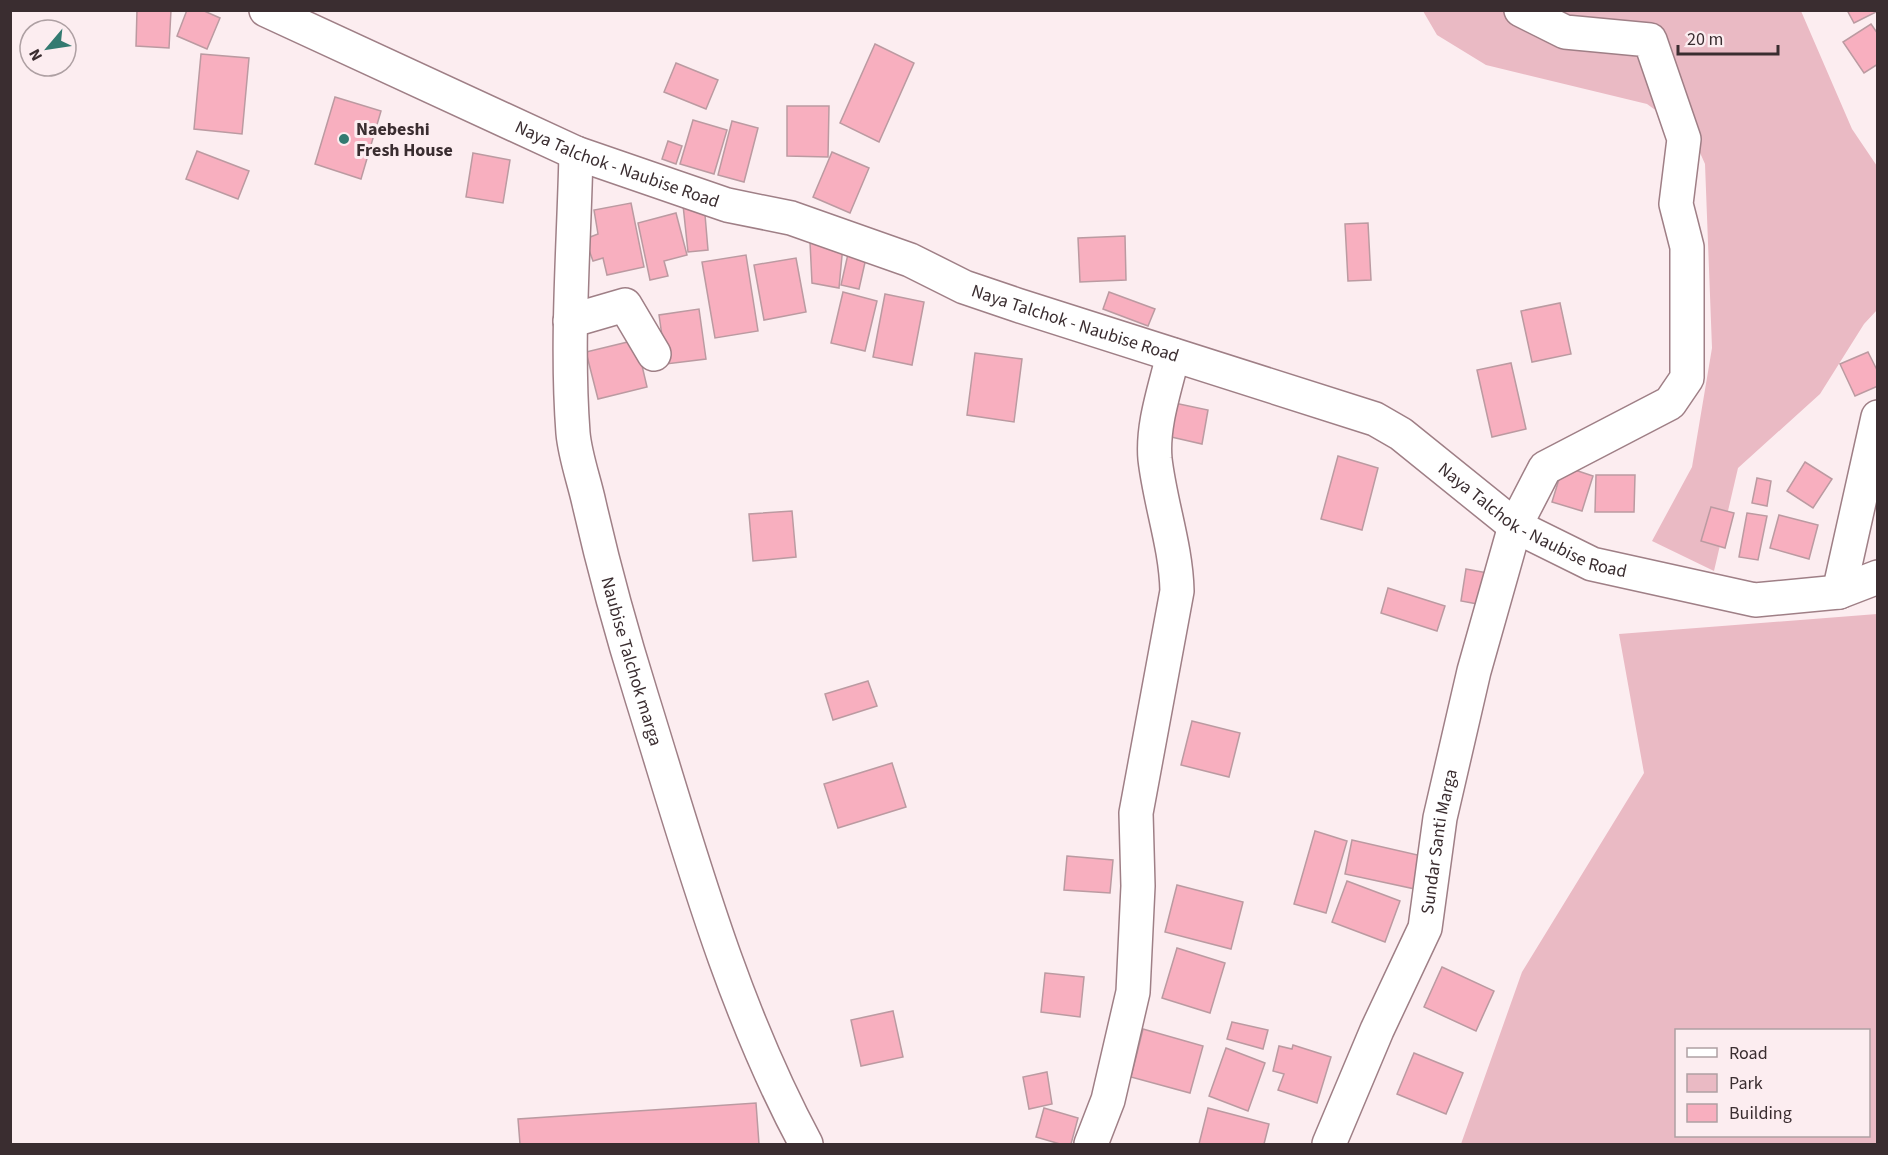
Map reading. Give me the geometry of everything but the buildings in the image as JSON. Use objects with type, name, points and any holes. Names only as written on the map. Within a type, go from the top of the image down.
[{"type":"street","name":"Naya Talchok - Naubise Road","points":[[266,10],[576,153],[727,205],[791,218],[910,260],[964,287],[1375,419],[1401,434],[1515,526],[1592,564],[1755,600],[1839,592],[1878,577]]},
{"type":"street","name":"Sundar Santi Marga","points":[[1329,1144],[1377,1030],[1425,928],[1440,818],[1474,671],[1515,526],[1545,468],[1670,403],[1687,378],[1687,247],[1676,204],[1684,139],[1650,40],[1565,32],[1521,10]]},
{"type":"street","name":"Naubise Talchok marga","points":[[576,153],[570,321],[574,435],[600,551],[627,649],[708,909],[742,1004],[789,1112],[806,1144]]},
{"type":"street","points":[[570,321],[625,305],[654,354]]},
{"type":"street","points":[[1091,1144],[1108,1100],[1133,992],[1138,886],[1136,813],[1177,591],[1177,568],[1155,459],[1155,434],[1173,355]]},
{"type":"street","points":[[1839,592],[1878,417]]},
{"type":"green space","points":[[1423,11],[1801,11],[1852,129],[1877,166],[1877,310],[1864,324],[1820,394],[1738,468],[1714,571],[1652,541],[1692,467],[1712,348],[1705,164],[1693,137],[1647,104],[1486,65],[1437,35]]},
{"type":"green space","points":[[1877,614],[1877,1144],[1461,1144],[1522,972],[1644,773],[1619,634]]},
{"type":"place","name":"Naebeshi Fresh House","points":[[344,139]]}]
